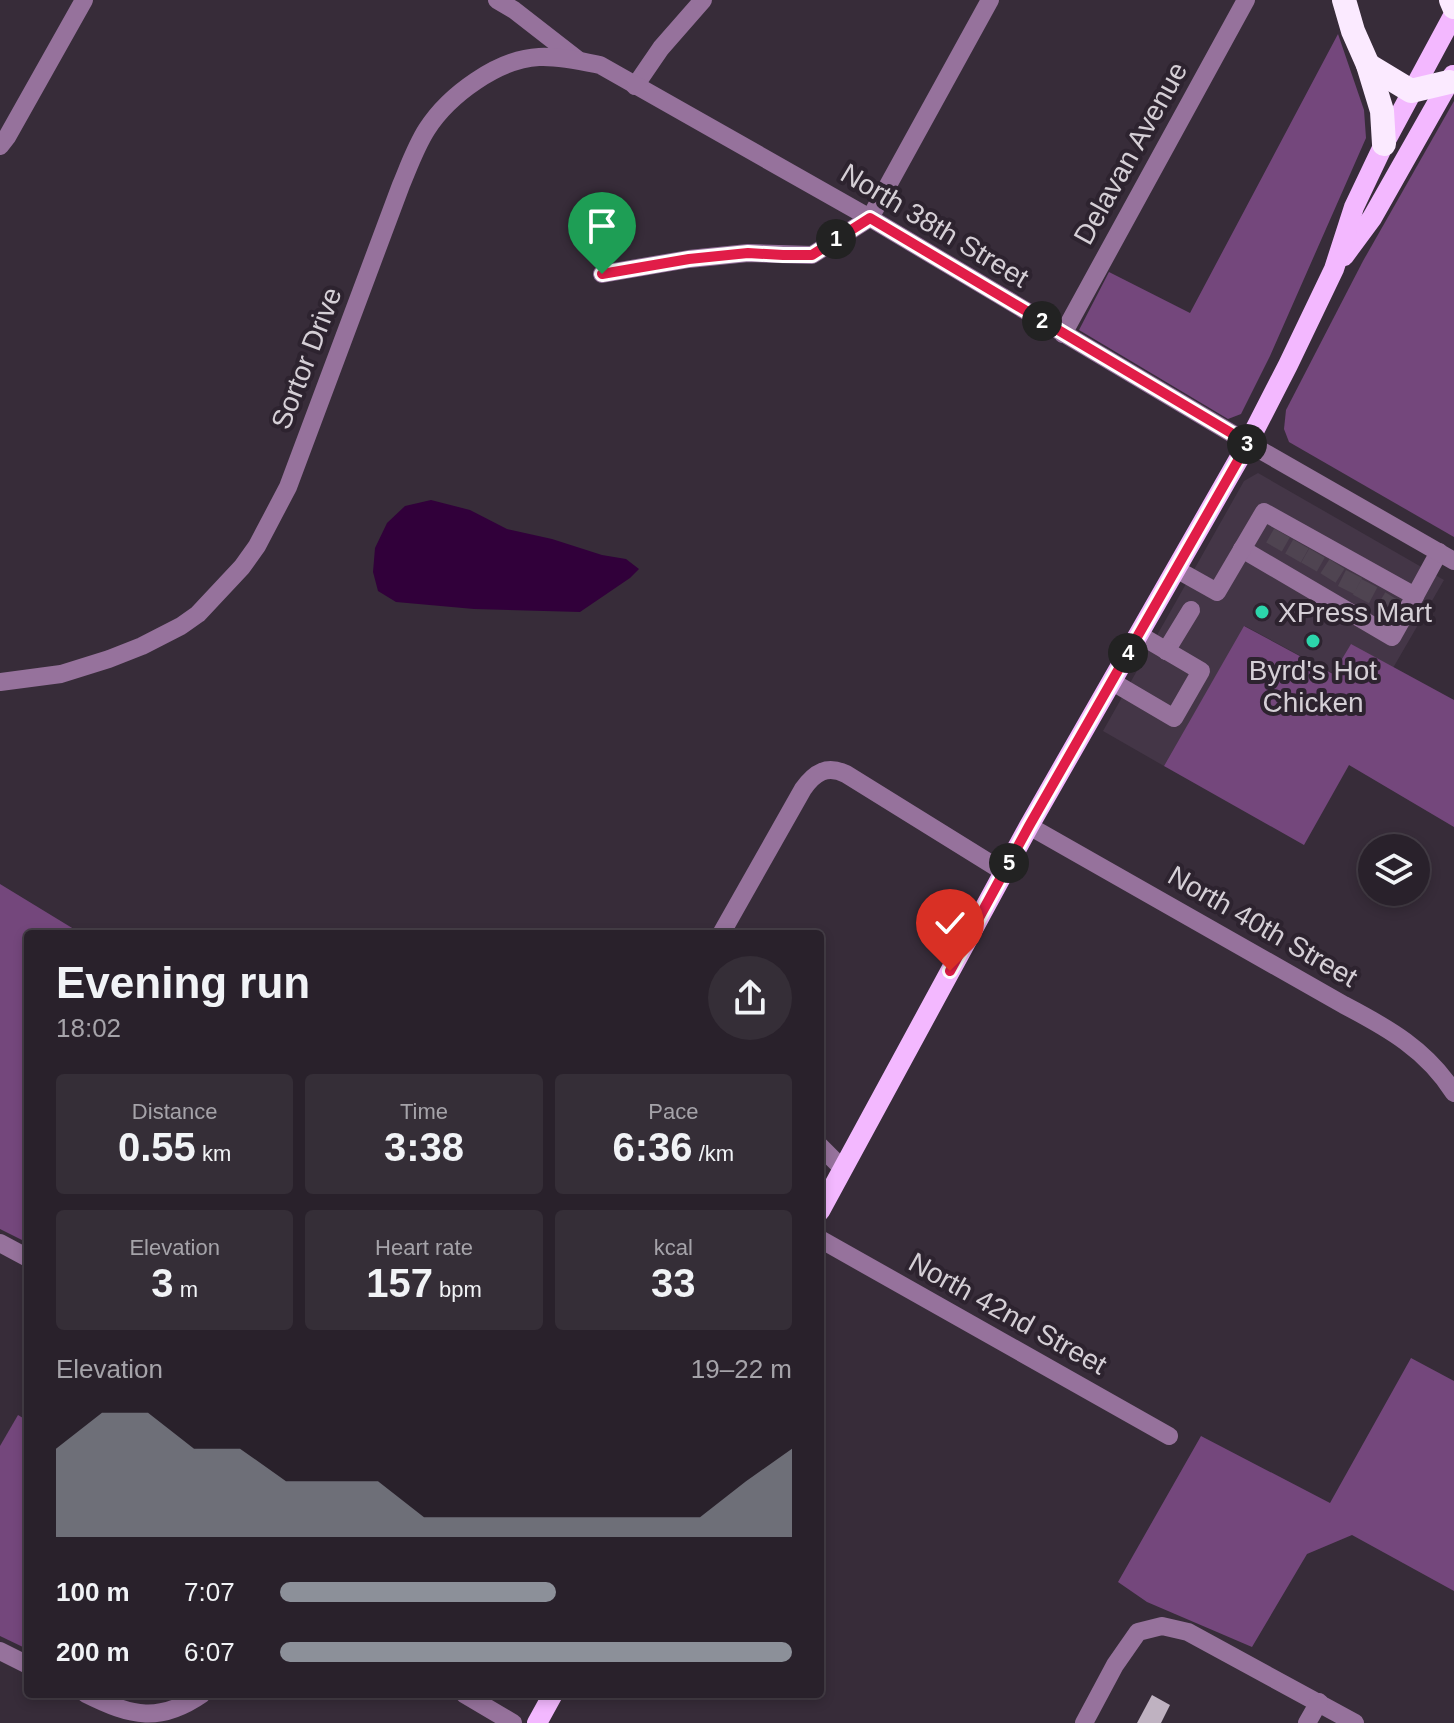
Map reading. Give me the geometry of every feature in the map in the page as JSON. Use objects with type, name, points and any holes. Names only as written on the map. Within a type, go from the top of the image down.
[{"type":"highway","points":[[1344,0],[1382,111],[1384,144]]},
{"type":"highway","points":[[1451,0],[1454,7]]},
{"type":"highway","points":[[1368,65],[1411,91],[1452,78]]},
{"type":"main road","points":[[824,1204],[1029,826],[1248,443],[1334,269],[1354,207],[1384,144],[1454,14]]},
{"type":"main road","points":[[1334,269],[1372,218],[1452,78]]},
{"type":"main road","points":[[537,1723],[551,1698]]},
{"type":"street","points":[[0,146],[84,0]]},
{"type":"street","points":[[497,0],[579,60]]},
{"type":"street","points":[[635,86],[661,48],[703,0]]},
{"type":"street","points":[[602,274],[689,259],[748,253],[812,255],[870,218],[990,0]]},
{"type":"street","name":"Delavan Avenue","points":[[1063,334],[1246,0]]},
{"type":"street","name":"Sortor Drive","points":[[0,682],[61,674],[142,646],[198,614],[242,567],[257,546],[288,487],[419,143],[449,102],[482,78],[517,61],[538,57],[600,65],[635,86]]},
{"type":"street","name":"North 38th Street","points":[[635,86],[870,218],[1248,443],[1447,556]]},
{"type":"street","points":[[1176,569],[1217,592],[1264,512],[1277,542],[1357,588],[1393,604]]},
{"type":"street","points":[[1242,549],[1277,542],[1357,588],[1393,604]]},
{"type":"street","points":[[1393,604],[1447,556]]},
{"type":"street","points":[[1166,651],[1191,610]]},
{"type":"street","points":[[1111,681],[1174,718],[1201,671],[1138,634]]},
{"type":"street","points":[[723,930],[803,789],[821,771],[836,769],[846,774],[1004,872]]},
{"type":"street","name":"North 40th Street","points":[[1029,826],[1388,1028],[1417,1049],[1454,1093]]},
{"type":"street","points":[[824,1150],[843,1169]]},
{"type":"street","name":"North 42nd Street","points":[[824,1241],[1169,1436]]},
{"type":"street","points":[[0,1243],[24,1256]]},
{"type":"street","points":[[1084,1723],[1115,1665],[1138,1632],[1162,1626],[1188,1632],[1355,1723]]},
{"type":"street","points":[[0,1651],[24,1663]]},
{"type":"street","points":[[94,1698],[139,1721],[167,1721],[189,1709],[199,1698]]},
{"type":"street","points":[[471,1698],[513,1723]]},
{"type":"street","points":[[1307,1723],[1319,1702]]},
{"type":"shaded area","points":[[1338,34],[1364,110],[1366,138],[1270,356],[1241,414],[1228,419],[1079,330],[1109,272],[1190,313]]},
{"type":"shaded area","points":[[1454,101],[1454,537],[1289,442],[1284,429],[1286,410],[1363,261]]},
{"type":"shaded area","points":[[1258,473],[1444,580],[1393,668],[1351,645],[1334,674],[1245,626],[1164,766],[1103,731],[1244,481]]},
{"type":"shaded area","points":[[431,500],[470,510],[507,529],[626,559],[639,569],[580,612],[474,609],[396,602],[378,591],[373,572],[375,548],[387,523],[405,506]]},
{"type":"shaded area","points":[[1244,626],[1333,674],[1351,644],[1454,700],[1454,827],[1349,765],[1304,845],[1164,766]]},
{"type":"shaded area","points":[[0,884],[75,930],[24,930],[24,1241],[0,1229]]},
{"type":"shaded area","points":[[1411,1358],[1454,1381],[1454,1591],[1352,1535],[1307,1554],[1252,1647],[1147,1602],[1118,1582],[1201,1436],[1330,1503]]},
{"type":"shaded area","points":[[18,1415],[24,1419],[24,1648],[0,1636],[0,1446]]},
{"type":"building","points":[[1152,1695],[1170,1705],[1161,1723],[1137,1723]]},
{"type":"tunnel","points":[[1274,547],[1282,533]]},
{"type":"tunnel","points":[[1293,558],[1301,544]]},
{"type":"tunnel","points":[[1309,567],[1317,553]]},
{"type":"tunnel","points":[[1328,578],[1337,564]]},
{"type":"tunnel","points":[[1346,590],[1354,574]]},
{"type":"tunnel","points":[[1361,599],[1370,582]]},
{"type":"tunnel","points":[[1384,612],[1393,597]]},
{"type":"place","name":"XPress Mart","points":[[1262,612]]},
{"type":"place","name":"Byrd's Hot Chicken","points":[[1313,641]]},
{"type":"route","points":[[602,274],[689,259],[748,253],[812,255],[870,218],[1248,443],[1029,826],[950,971]]}]
